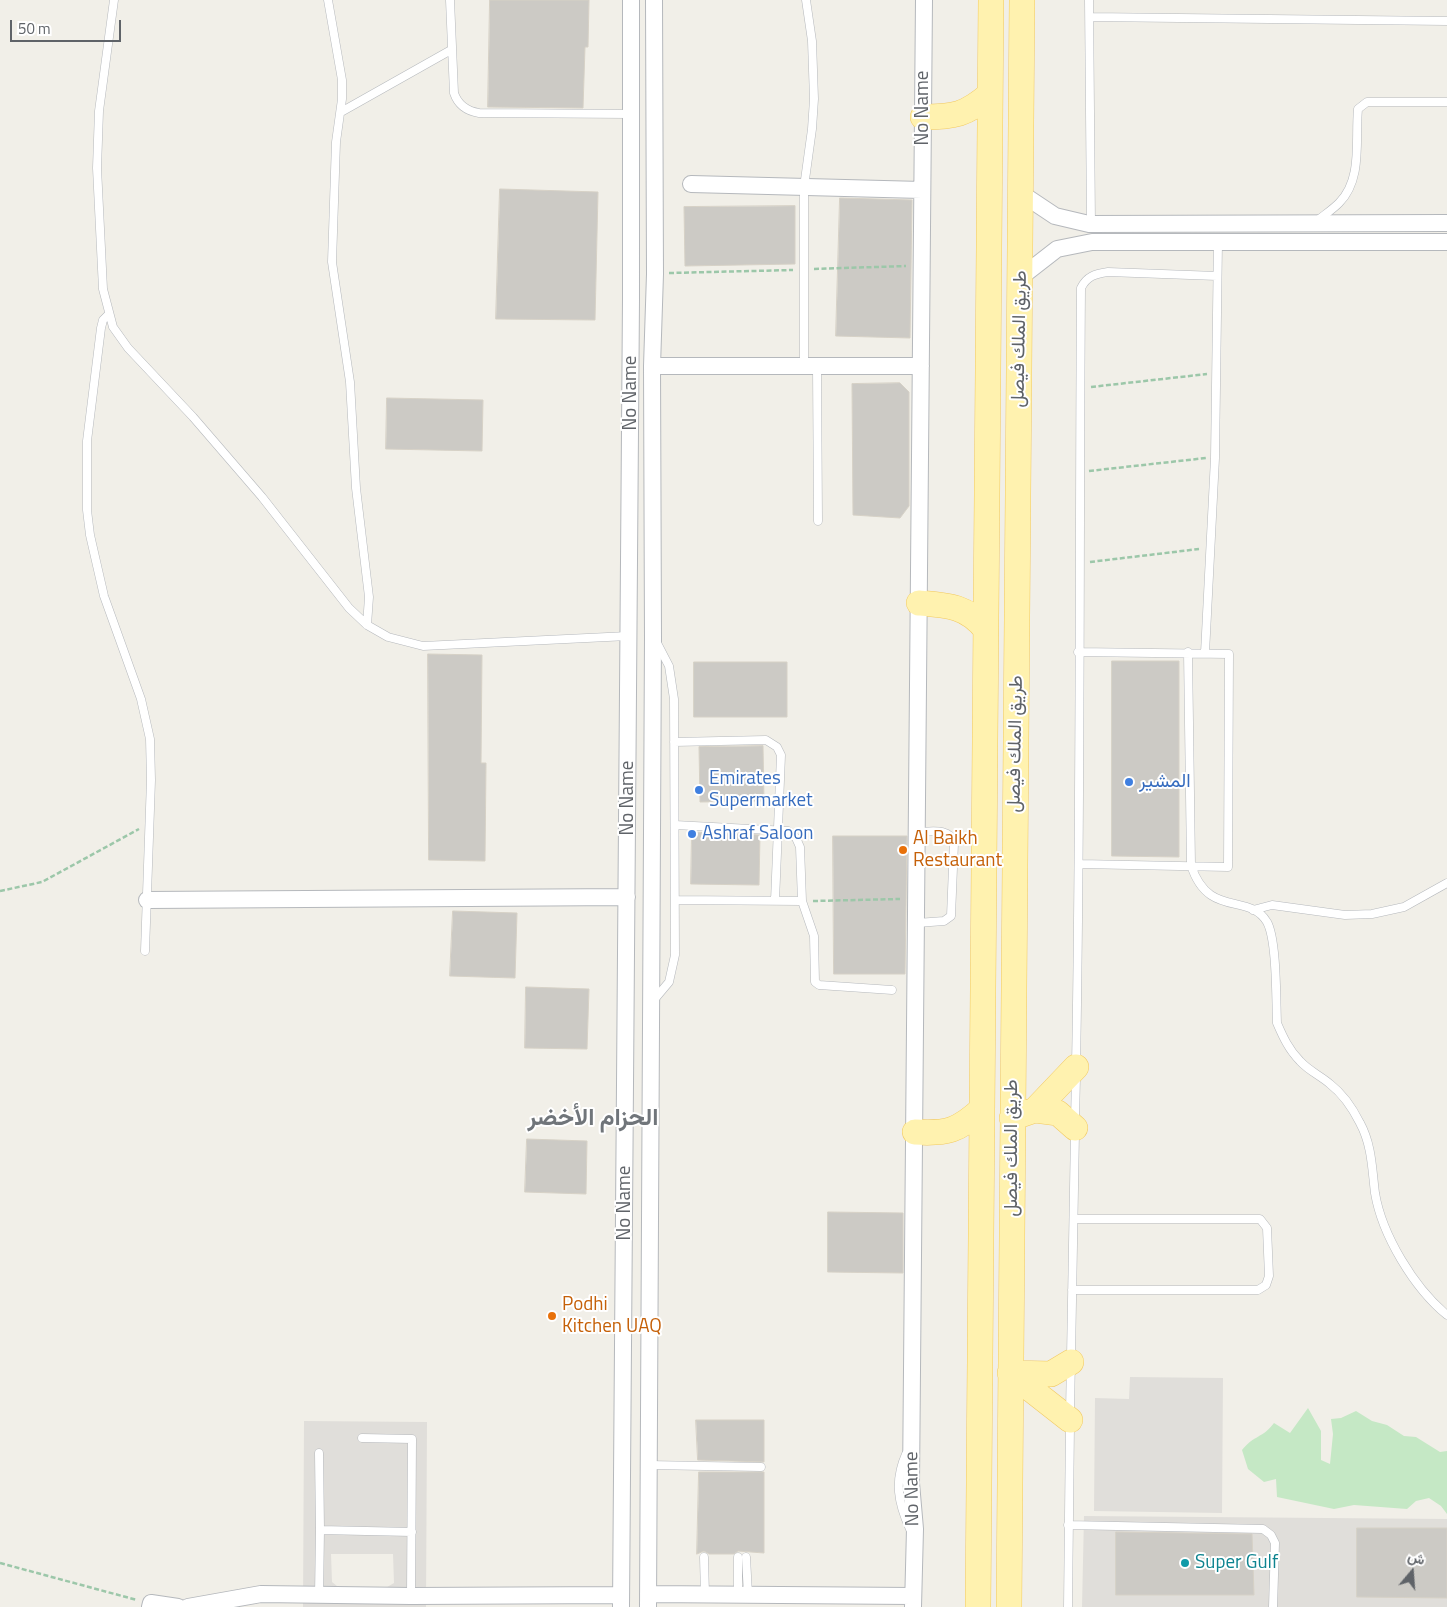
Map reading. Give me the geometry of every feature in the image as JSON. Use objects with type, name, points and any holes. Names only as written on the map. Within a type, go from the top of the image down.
[{"type":"main road","name":"طريق الملك فيصل","points":[[978,1607],[991,0]]},
{"type":"main road","name":"طريق الملك فيصل","points":[[1008,1607],[1022,194],[1022,0]]},
{"type":"main road","points":[[923,117],[956,115],[976,106],[990,94]]},
{"type":"main road","points":[[919,603],[946,605],[964,610],[973,615],[986,630]]},
{"type":"main road","points":[[1035,1110],[1076,1067]]},
{"type":"main road","points":[[915,1132],[934,1134],[951,1131],[967,1123],[982,1108]]},
{"type":"main road","points":[[1012,1118],[1035,1110],[1058,1113],[1075,1128]]},
{"type":"main road","points":[[1010,1373],[1051,1374],[1071,1362]]},
{"type":"main road","points":[[1010,1373],[1070,1420]]},
{"type":"street","name":"No Name","points":[[188,1607],[261,1594],[621,1601],[629,636],[631,0]]},
{"type":"street","name":"No Name","points":[[654,0],[655,274],[652,366],[652,1003],[648,1601],[705,1595],[743,1595],[913,1602],[914,1538],[911,1492],[924,0]]},
{"type":"street","points":[[691,184],[922,190]]},
{"type":"street","points":[[1022,194],[1055,216],[1070,221],[1091,224],[1447,223]]},
{"type":"street","points":[[1217,224],[1218,242]]},
{"type":"street","points":[[1346,224],[1346,242]]},
{"type":"street","points":[[1021,277],[1057,249],[1069,245],[1092,242],[1447,242]]},
{"type":"street","name":"No Name","points":[[652,366],[921,366]]},
{"type":"street","points":[[147,900],[627,897]]},
{"type":"street","points":[[150,1605],[178,1607]]},
{"type":"lane","points":[[114,0],[98,139],[103,289],[108,315],[128,348],[228,456],[349,608],[367,625],[388,637],[423,646],[629,636]]},
{"type":"lane","points":[[328,0],[342,80],[331,237],[332,262],[349,373],[356,488],[369,597],[367,625]]},
{"type":"lane","points":[[450,0],[454,93],[459,103],[468,110],[479,113],[631,114]]},
{"type":"lane","points":[[806,0],[812,41],[814,99],[804,186],[804,270],[818,521]]},
{"type":"lane","points":[[1089,0],[1091,224]]},
{"type":"lane","points":[[1090,17],[1447,21]]},
{"type":"lane","points":[[341,112],[451,50]]},
{"type":"lane","points":[[1313,224],[1339,203],[1349,189],[1355,174],[1358,109],[1367,102],[1447,102]]},
{"type":"lane","points":[[1205,653],[1215,458],[1218,242]]},
{"type":"lane","points":[[1068,1607],[1080,864],[1078,652],[1082,288],[1084,282],[1094,274],[1108,272],[1217,276]]},
{"type":"lane","points":[[108,315],[102,324],[87,440],[86,510],[104,596],[134,676],[146,719],[151,759],[145,951]]},
{"type":"lane","points":[[652,1003],[664,990],[673,974],[675,955],[673,682],[669,666],[653,638]]},
{"type":"lane","points":[[1078,652],[1229,654],[1228,866],[1080,864]]},
{"type":"lane","points":[[1188,652],[1191,865],[1197,880],[1216,899],[1254,910],[1266,920],[1271,936],[1277,1023],[1299,1060],[1330,1083],[1353,1110],[1368,1143],[1378,1207],[1390,1239],[1420,1286],[1447,1315]]},
{"type":"lane","points":[[674,742],[762,740],[774,744],[781,755],[776,901]]},
{"type":"lane","points":[[675,825],[778,829],[788,832],[796,838],[800,848],[802,901],[814,936],[816,983],[892,990]]},
{"type":"lane","points":[[917,832],[946,832],[953,838],[954,843],[951,916],[944,921],[917,923]]},
{"type":"lane","points":[[1254,910],[1272,905],[1345,915],[1372,914],[1404,906],[1447,884]]},
{"type":"lane","points":[[675,900],[802,901]]},
{"type":"lane","points":[[1072,1290],[1253,1290],[1266,1285],[1269,1276],[1267,1228],[1260,1218],[1074,1219]]},
{"type":"lane","points":[[362,1438],[412,1439],[411,1596]]},
{"type":"lane","points":[[319,1453],[319,1596]]},
{"type":"lane","points":[[648,1466],[761,1467]]},
{"type":"lane","points":[[1068,1525],[1263,1529],[1271,1535],[1275,1544],[1273,1607]]},
{"type":"lane","points":[[320,1530],[412,1532]]},
{"type":"lane","points":[[704,1557],[705,1595]]},
{"type":"lane","points":[[742,1557],[743,1595]]},
{"type":"path","points":[[655,274],[922,265]]},
{"type":"path","points":[[1081,388],[1216,373]]},
{"type":"path","points":[[1080,472],[1215,458]]},
{"type":"path","points":[[1079,563],[1210,547]]},
{"type":"path","points":[[0,891],[42,882],[150,823]]},
{"type":"path","points":[[802,901],[917,899]]},
{"type":"path","points":[[0,1563],[150,1605]]},
{"type":"shaded area","points":[[1130,1377],[1223,1378],[1222,1513],[1094,1511],[1095,1398],[1129,1399]]},
{"type":"shaded area","points":[[304,1421],[427,1422],[426,1607],[303,1607]],"holes":[[[331,1554],[393,1554],[394,1583],[382,1590],[342,1590],[332,1582]]]},
{"type":"shaded area","points":[[1084,1516],[1447,1519],[1447,1607],[1082,1607]]},
{"type":"green space","points":[[1308,1408],[1321,1431],[1321,1460],[1330,1464],[1333,1434],[1331,1419],[1341,1418],[1356,1411],[1372,1421],[1387,1425],[1404,1436],[1416,1437],[1440,1452],[1447,1451],[1447,1514],[1441,1506],[1429,1498],[1416,1501],[1407,1509],[1354,1505],[1334,1509],[1277,1497],[1276,1479],[1264,1482],[1248,1469],[1242,1450],[1274,1423],[1290,1433]]},
{"type":"building","points":[[490,0],[589,0],[588,47],[585,47],[583,108],[488,107]]},
{"type":"building","points":[[500,189],[598,192],[595,320],[496,319]]},
{"type":"building","points":[[840,198],[912,200],[910,338],[836,336]]},
{"type":"building","points":[[795,206],[795,264],[685,266],[684,207]]},
{"type":"building","points":[[900,383],[909,392],[909,506],[900,518],[853,515],[852,384]]},
{"type":"building","points":[[387,398],[483,400],[482,451],[386,449]]},
{"type":"building","points":[[428,654],[482,655],[481,763],[486,763],[485,861],[429,860]]},
{"type":"building","points":[[1112,661],[1179,661],[1179,857],[1112,856]]},
{"type":"building","points":[[694,662],[787,662],[787,717],[694,717]]},
{"type":"building","points":[[763,746],[764,801],[700,802],[699,747]]},
{"type":"building","points":[[692,832],[760,835],[759,885],[691,884]]},
{"type":"building","points":[[833,836],[907,836],[905,974],[834,974]]},
{"type":"building","points":[[453,911],[517,913],[515,978],[450,976]]},
{"type":"building","points":[[526,987],[589,989],[587,1049],[525,1048]]},
{"type":"building","points":[[527,1139],[587,1141],[586,1194],[525,1192]]},
{"type":"building","points":[[828,1212],[903,1213],[903,1273],[828,1272]]},
{"type":"building","points":[[696,1420],[764,1420],[764,1462],[698,1460]]},
{"type":"building","points":[[699,1472],[764,1472],[764,1553],[738,1551],[734,1554],[709,1554],[704,1551],[697,1554]]},
{"type":"building","points":[[1357,1528],[1447,1528],[1447,1598],[1357,1597]]},
{"type":"building","name":"Super Gulf","points":[[1116,1532],[1252,1534],[1254,1595],[1116,1595]]},
{"type":"place","name":"المشير","points":[[1129,782]]},
{"type":"place","name":"Emirates Supermarket","points":[[699,790]]},
{"type":"place","name":"Ashraf Saloon","points":[[692,834]]},
{"type":"place","name":"Al Baikh Restaurant","points":[[903,850]]},
{"type":"place","name":"Podhi Kitchen UAQ","points":[[552,1316]]},
{"type":"place","name":"Super Gulf","points":[[1185,1563]]},
{"type":"district","name":"الحزام الأخضر","points":[[593,1119]]}]
